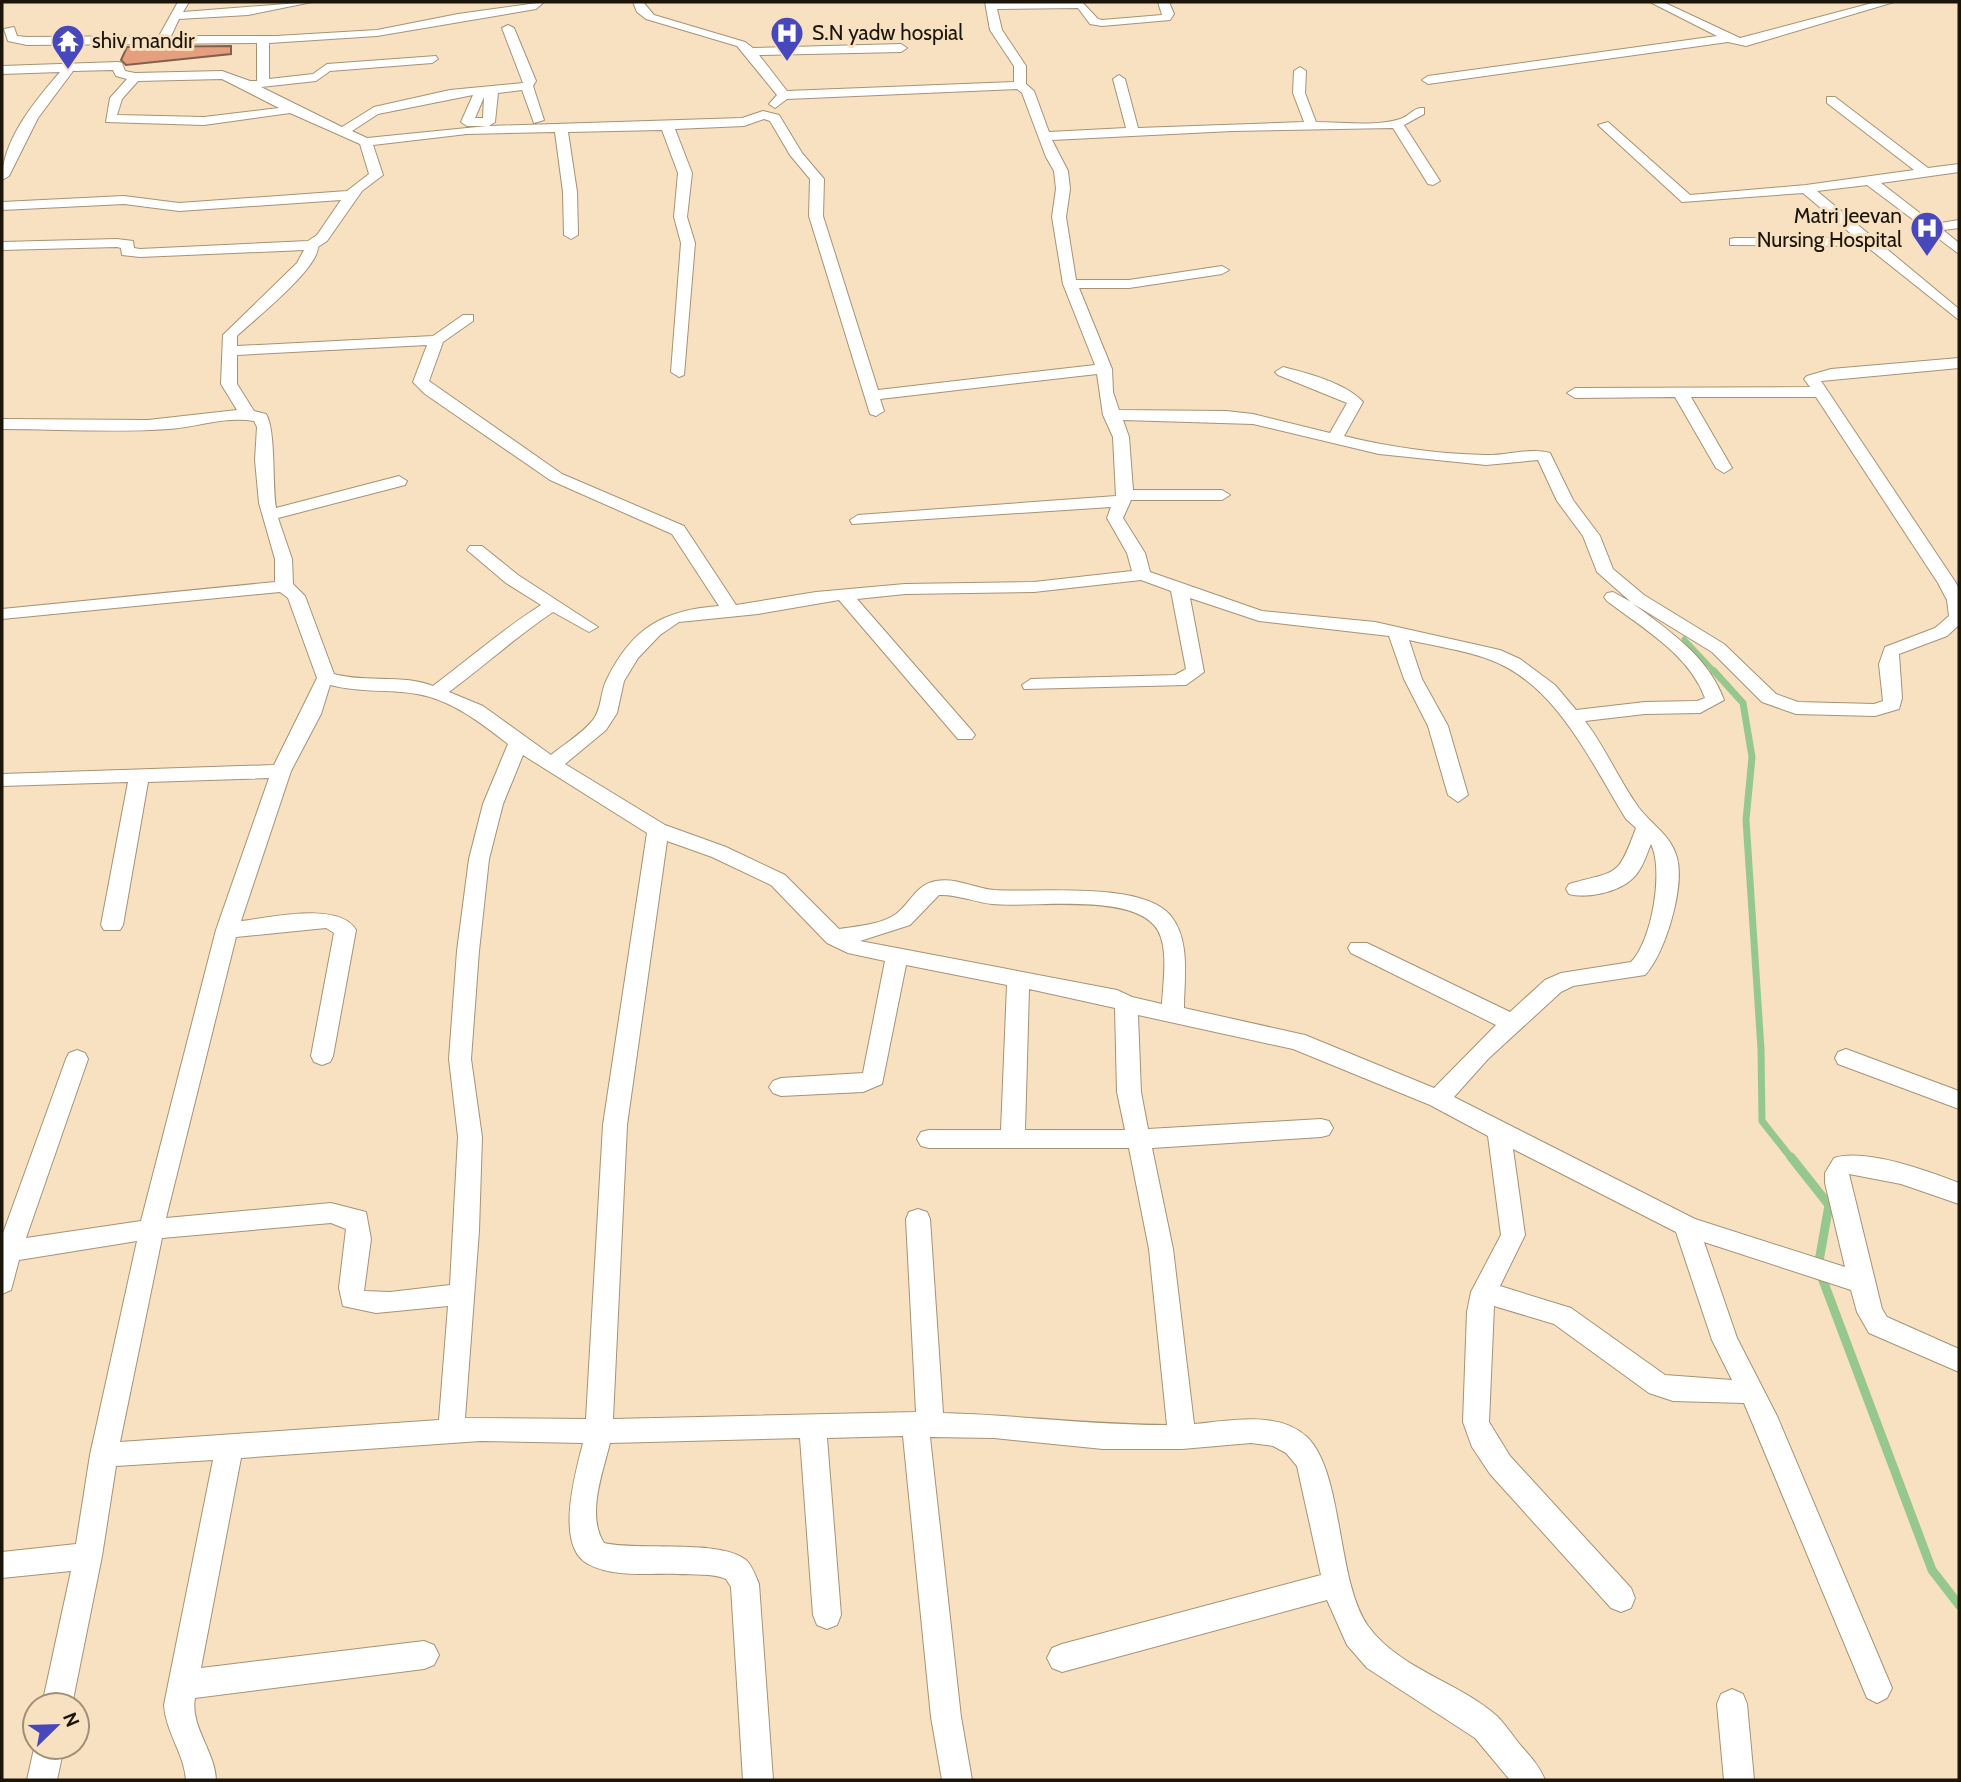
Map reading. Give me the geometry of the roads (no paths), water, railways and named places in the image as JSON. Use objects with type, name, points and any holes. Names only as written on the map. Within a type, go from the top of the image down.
[{"type":"street","points":[[163,39],[183,2]]},
{"type":"street","points":[[176,16],[248,12],[307,2]]},
{"type":"street","points":[[10,29],[12,39],[88,42],[163,39],[263,40],[377,33],[500,6],[536,6],[538,2]]},
{"type":"street","points":[[638,2],[641,10],[650,17],[741,44],[751,52],[784,96]]},
{"type":"street","points":[[1020,85],[1020,66],[996,30],[991,4],[1081,5],[1094,22],[1102,23],[1166,18],[1168,14],[1164,2]]},
{"type":"street","points":[[1655,2],[1738,42],[1756,41],[1888,2]]},
{"type":"street","points":[[508,28],[530,81],[527,86],[538,120]]},
{"type":"street","points":[[1428,80],[1474,76],[1729,38]]},
{"type":"street","points":[[256,84],[263,40]]},
{"type":"street","points":[[2,176],[20,132],[48,91],[68,70],[88,42]]},
{"type":"street","points":[[751,52],[901,48]]},
{"type":"street","points":[[256,84],[316,77],[327,68],[432,59]]},
{"type":"street","points":[[2,70],[68,70],[118,66],[120,73],[135,77],[222,75],[256,84],[285,105],[366,142],[467,130],[744,122],[763,115],[784,96],[1020,85],[1028,91],[1047,135],[1052,157],[1060,171],[1063,189],[1059,217],[1070,284],[1104,369],[1111,415],[1123,452],[1124,498],[1115,518],[1136,553],[1142,575]]},
{"type":"street","points":[[1300,71],[1300,93],[1311,125]]},
{"type":"street","points":[[135,77],[116,98],[110,119],[204,121],[279,112],[286,110],[285,105]]},
{"type":"street","points":[[1119,79],[1133,131]]},
{"type":"street","points":[[344,131],[374,111],[450,94],[527,86]]},
{"type":"street","points":[[1831,100],[1924,172]]},
{"type":"street","points":[[1047,135],[1397,124],[1420,111]]},
{"type":"street","points":[[763,115],[775,118],[800,161],[815,173],[819,183],[816,215],[834,271],[838,295],[859,348],[876,411]]},
{"type":"street","points":[[1397,124],[1433,181]]},
{"type":"street","points":[[1604,125],[1687,199],[1806,189],[1959,168]]},
{"type":"street","points":[[667,126],[684,169],[685,191],[679,226],[688,243],[679,372]]},
{"type":"street","points":[[561,128],[570,192],[570,235]]},
{"type":"street","points":[[2,246],[117,243],[128,244],[127,252],[140,253],[311,245],[321,238],[357,187],[376,175],[366,142]]},
{"type":"street","points":[[1869,180],[1959,250]]},
{"type":"street","points":[[1806,189],[1959,316]]},
{"type":"street","points":[[2,206],[124,200],[178,206],[351,195]]},
{"type":"street","points":[[1931,228],[1959,224]]},
{"type":"street","points":[[1735,242],[1871,242]]},
{"type":"street","points":[[247,413],[229,384],[230,335],[302,266],[311,254],[311,245]]},
{"type":"street","points":[[1070,284],[1129,284],[1222,270]]},
{"type":"street","points":[[468,318],[437,340],[421,376],[421,382],[430,391],[556,477],[678,530],[730,610]]},
{"type":"street","points":[[229,351],[316,344],[437,340]]},
{"type":"street","points":[[1111,415],[1226,416],[1379,449],[1475,460],[1544,456],[1565,501],[1591,536],[1599,561],[1626,589],[1718,648],[1769,698],[1796,708],[1875,710],[1892,705],[1894,699],[1889,667],[1891,651],[1941,632],[1958,617],[1958,609],[1947,583],[1818,392],[1812,379],[1819,375],[1959,363]]},
{"type":"street","points":[[872,395],[1104,369]]},
{"type":"street","points":[[1283,372],[1344,394],[1355,402],[1335,438]]},
{"type":"street","points":[[1680,392],[1724,468]]},
{"type":"street","points":[[1576,393],[1818,392]]},
{"type":"street","points":[[2,424],[169,424],[247,413],[260,417],[265,427],[260,441],[270,515],[282,545],[286,568],[284,586]]},
{"type":"street","points":[[270,515],[399,481]]},
{"type":"street","points":[[858,520],[1124,498],[1222,495]]},
{"type":"street","points":[[476,550],[552,605],[589,627]]},
{"type":"street","points":[[553,763],[599,726],[607,713],[611,694],[622,668],[639,644],[673,618],[730,610],[758,610],[844,595],[905,589],[1044,587],[1142,575],[1259,615],[1398,632],[1493,654],[1513,663],[1548,689],[1571,717],[1633,814],[1647,825],[1661,843],[1668,862],[1660,929],[1647,959],[1637,969],[1569,979],[1553,986],[1480,1053],[1438,1099]]},
{"type":"street","points":[[2,614],[284,586],[296,596],[326,678]]},
{"type":"street","points":[[1031,685],[1179,681],[1189,678],[1195,672],[1195,663],[1179,589]]},
{"type":"street","points":[[844,595],[965,735]]},
{"type":"street","points":[[1571,717],[1645,708],[1700,707],[1715,700],[1705,678],[1688,657],[1614,597]]},
{"type":"street","points":[[436,693],[508,639],[518,627],[552,605]]},
{"type":"street","points":[[1398,632],[1413,679],[1438,726],[1458,795]]},
{"type":"street","points":[[326,678],[355,686],[403,685],[436,693],[476,710],[518,743],[553,763],[580,785],[658,830],[719,852],[778,880],[835,938],[856,948],[897,958],[1117,998],[1126,1004],[1297,1041],[1438,1099],[1686,1226],[1802,1266],[1853,1279]]},
{"type":"street","points":[[60,1691],[88,1556],[104,1455],[152,1229],[228,930],[281,771],[311,714],[318,689],[326,678]]},
{"type":"street","points":[[451,1432],[471,1137],[460,1059],[468,951],[479,859],[493,804],[518,743]]},
{"type":"street","points":[[2,780],[281,771]]},
{"type":"street","points":[[112,925],[139,777]]},
{"type":"street","points":[[1576,889],[1610,885],[1620,880],[1632,866],[1647,825]]},
{"type":"street","points":[[658,830],[615,1125],[599,1431],[584,1497],[583,1520],[588,1544],[595,1554],[611,1558],[720,1563],[736,1569],[745,1584],[758,1780]]},
{"type":"street","points":[[835,938],[878,929],[909,913],[924,894],[939,888],[992,897],[1110,901],[1156,915],[1164,924],[1171,949],[1173,1013]]},
{"type":"street","points":[[228,930],[329,920],[345,930],[322,1056]]},
{"type":"street","points":[[1359,948],[1511,1023]]},
{"type":"street","points":[[781,1087],[863,1083],[874,1078],[897,958]]},
{"type":"street","points":[[1013,1138],[1018,978]]},
{"type":"street","points":[[1126,1004],[1129,1092],[1161,1249],[1182,1437]]},
{"type":"street","points":[[1846,1058],[1959,1100]]},
{"type":"street","points":[[2,1283],[5,1251],[77,1059]]},
{"type":"street","points":[[929,1139],[1140,1139],[1321,1128]]},
{"type":"street","points":[[1499,1131],[1513,1235],[1484,1292],[1480,1312],[1476,1422],[1482,1438],[1500,1465],[1621,1598]]},
{"type":"street","points":[[1959,1194],[1939,1185],[1872,1168],[1842,1165],[1837,1173],[1853,1279],[1878,1325],[1959,1362]]},
{"type":"street","points":[[5,1251],[152,1229],[331,1213],[357,1219],[360,1229],[351,1287],[352,1298],[361,1302],[462,1294]]},
{"type":"street","points":[[918,1219],[923,1424],[946,1717],[957,1780]]},
{"type":"street","points":[[1686,1226],[1725,1340],[1764,1416],[1877,1688]]},
{"type":"street","points":[[1484,1292],[1562,1316],[1658,1385],[1673,1389],[1751,1392]]},
{"type":"street","points":[[104,1455],[451,1432],[923,1424],[994,1426],[1103,1437],[1182,1437],[1251,1431],[1277,1434],[1296,1444],[1309,1461],[1337,1584],[1357,1636],[1377,1658],[1486,1727],[1530,1780]]},
{"type":"street","points":[[813,1427],[828,1615]]},
{"type":"street","points":[[201,1780],[201,1765],[195,1749],[183,1735],[178,1722],[229,1447]]},
{"type":"street","points":[[2,1565],[88,1556]]},
{"type":"street","points":[[1062,1658],[1337,1584]]},
{"type":"street","points":[[183,1685],[424,1655]]},
{"type":"street","points":[[1732,1704],[1739,1780]]},
{"type":"street","points":[[42,1780],[45,1761]]},
{"type":"waterway","points":[[1684,639],[1716,673]]},
{"type":"waterway","points":[[1714,671],[1743,703],[1752,757],[1746,820],[1761,1049],[1762,1121],[1792,1159]]},
{"type":"waterway","points":[[1791,1157],[1829,1205],[1818,1267],[1932,1570],[1959,1605]]},
{"type":"place","name":"S.N yadw hospial","points":[[787,63]]},
{"type":"place","name":"shiv mandir","points":[[68,71]]},
{"type":"place","name":"Matri Jeevan Nursing Hospital","points":[[1927,258]]}]
